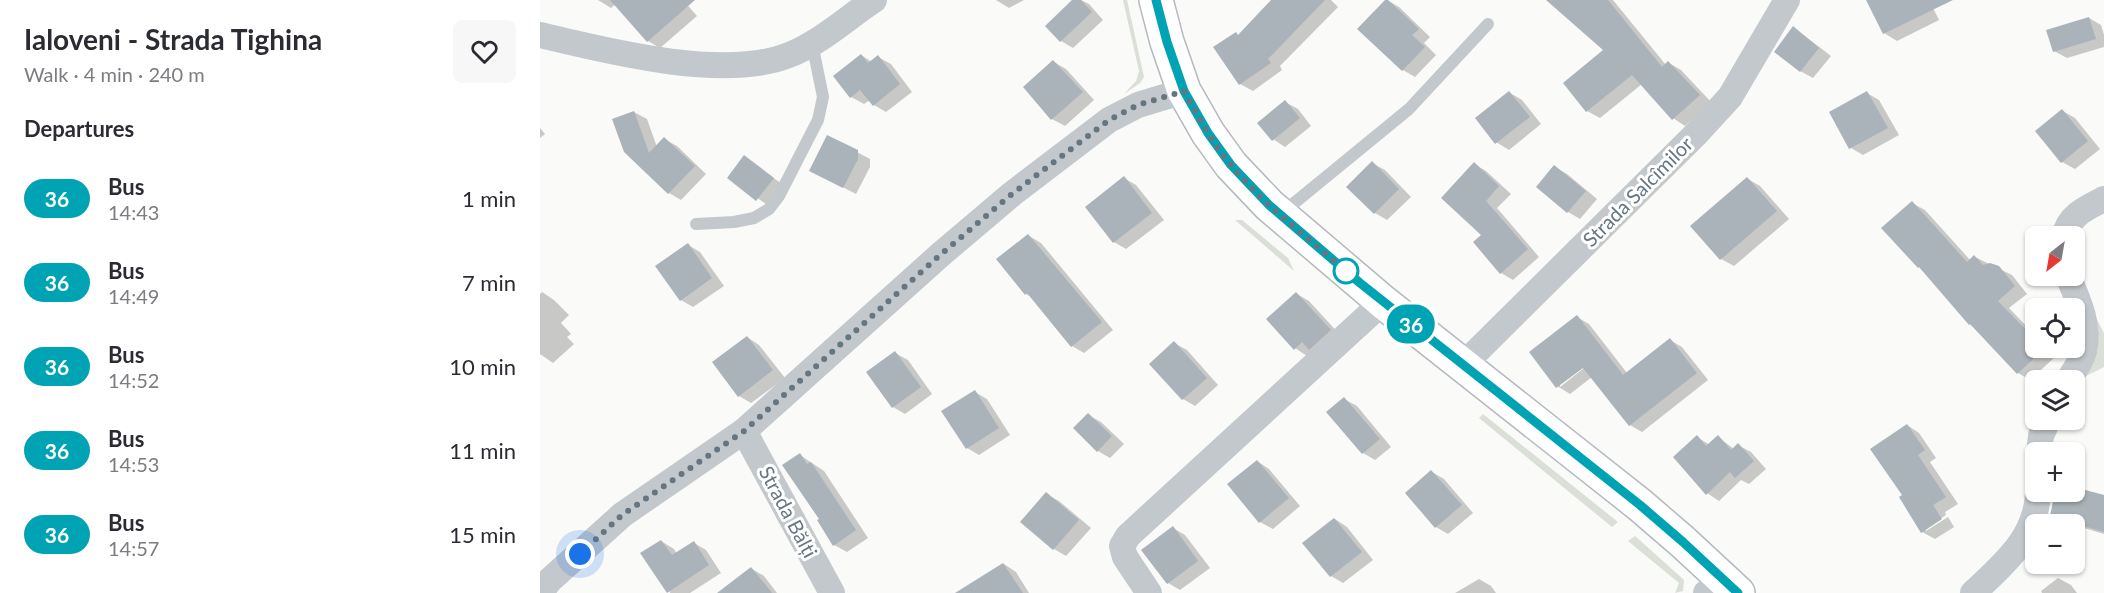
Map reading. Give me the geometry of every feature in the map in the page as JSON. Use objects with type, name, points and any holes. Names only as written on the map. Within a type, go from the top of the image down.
[{"type":"main road","points":[[1156,0],[1167,42],[1184,91],[1208,133],[1231,165],[1280,215],[1383,302],[1464,364],[1683,542],[1723,589]]},
{"type":"street","points":[[540,35],[585,46],[671,61],[722,66],[769,62],[812,43],[874,0]]},
{"type":"street","name":"Strada Salcîmilor","points":[[1464,364],[1619,212],[1730,97],[1787,0]]},
{"type":"street","points":[[540,593],[550,580],[622,515],[744,431],[940,255],[1012,194],[1109,120],[1138,105],[1184,91]]},
{"type":"street","points":[[2069,226],[2072,218],[2104,198]]},
{"type":"street","points":[[2072,286],[2083,314],[2086,332],[2084,353],[2074,370]]},
{"type":"street","points":[[1149,593],[1125,556],[1122,546],[1128,536],[1383,302]]},
{"type":"street","name":"Strada Bălți","points":[[744,431],[832,593]]},
{"type":"street","points":[[1973,593],[2006,562],[2024,540],[2037,502]]},
{"type":"lane","points":[[1280,215],[1409,109],[1488,24]]},
{"type":"lane","points":[[696,224],[734,222],[753,218],[769,209],[779,195],[818,120],[823,97],[812,43]]},
{"type":"shaded area","points":[[1123,0],[1127,0],[1144,77],[1140,83],[1124,94],[1136,81],[1139,71]]},
{"type":"shaded area","points":[[1235,220],[1242,220],[1288,258],[1294,271]]},
{"type":"shaded area","points":[[2096,318],[2104,333],[2104,367],[2085,376],[2084,370]]},
{"type":"shaded area","points":[[1483,414],[1618,522],[1612,527],[1479,418]]},
{"type":"shaded area","points":[[1635,536],[1684,580],[1683,591],[1675,593],[1679,583],[1628,541]]},
{"type":"building","points":[[610,0],[695,0],[647,42]]},
{"type":"building","points":[[1072,0],[1081,0],[1092,12],[1060,42],[1045,26]]},
{"type":"building","points":[[1271,0],[1325,0],[1268,59],[1271,63],[1239,85],[1213,47],[1236,32],[1238,35]]},
{"type":"building","points":[[1385,0],[1388,0],[1419,29],[1412,35],[1425,47],[1402,71],[1357,29]]},
{"type":"building","points":[[1546,0],[1608,0],[1662,67],[1668,61],[1700,95],[1672,120],[1632,75],[1586,112],[1563,83],[1603,50]]},
{"type":"building","points":[[1866,0],[1953,0],[1883,34]]},
{"type":"building","points":[[2089,17],[2096,39],[2053,52],[2046,30]]},
{"type":"building","points":[[1793,26],[1819,48],[1800,72],[1774,52]]},
{"type":"building","points":[[861,54],[868,63],[878,55],[900,84],[873,106],[860,90],[850,98],[833,76]]},
{"type":"building","points":[[1053,60],[1083,92],[1051,120],[1023,87]]},
{"type":"building","points":[[1509,91],[1530,117],[1495,144],[1475,118]]},
{"type":"building","points":[[1867,91],[1888,128],[1849,149],[1829,112]]},
{"type":"building","points":[[1285,100],[1300,118],[1272,141],[1257,123]]},
{"type":"building","points":[[2062,109],[2088,141],[2061,163],[2035,131]]},
{"type":"building","points":[[634,111],[649,153],[664,137],[695,166],[668,194],[624,152],[612,119]]},
{"type":"building","points":[[827,135],[858,150],[858,159],[843,188],[809,171]]},
{"type":"building","points":[[744,155],[774,178],[756,201],[727,178]]},
{"type":"building","points":[[1372,161],[1399,189],[1374,214],[1346,187]]},
{"type":"building","points":[[1474,162],[1499,186],[1486,201],[1528,249],[1500,274],[1473,242],[1481,235],[1441,198]]},
{"type":"building","points":[[1554,165],[1586,191],[1567,213],[1536,187]]},
{"type":"building","points":[[1124,176],[1152,213],[1113,243],[1085,207]]},
{"type":"building","points":[[1747,177],[1777,211],[1720,260],[1690,226]]},
{"type":"building","points":[[1912,201],[1967,262],[1974,255],[1983,265],[1990,263],[1999,266],[2015,286],[1998,301],[2025,329],[2025,358],[2034,358],[2017,374],[1881,228]]},
{"type":"building","points":[[1028,234],[1102,322],[1071,347],[996,259]]},
{"type":"building","points":[[688,243],[712,278],[680,301],[655,266]]},
{"type":"building","points":[[1296,292],[1331,330],[1309,350],[1302,342],[1294,350],[1266,319]]},
{"type":"building","points":[[1577,315],[1623,375],[1670,338],[1697,373],[1629,426],[1583,368],[1556,388],[1529,352]]},
{"type":"building","points":[[747,336],[773,370],[738,397],[712,362]]},
{"type":"building","points":[[1174,341],[1207,378],[1182,400],[1149,364]]},
{"type":"building","points":[[895,351],[921,387],[892,408],[866,372]]},
{"type":"building","points":[[975,390],[999,428],[966,449],[941,411]]},
{"type":"building","points":[[1344,397],[1380,439],[1362,454],[1326,412]]},
{"type":"building","points":[[1088,413],[1112,436],[1097,452],[1073,428]]},
{"type":"building","points":[[1907,424],[1925,450],[1918,455],[1946,497],[1933,505],[1942,519],[1921,533],[1899,497],[1902,495],[1870,449]]},
{"type":"building","points":[[1697,435],[1706,446],[1718,435],[1731,450],[1738,443],[1754,461],[1735,478],[1730,472],[1706,495],[1673,457]]},
{"type":"building","points":[[800,453],[807,464],[811,462],[856,530],[833,546],[817,520],[819,519],[782,465]]},
{"type":"building","points":[[1257,460],[1289,498],[1259,523],[1227,484]]},
{"type":"building","points":[[1431,470],[1462,505],[1435,528],[1405,493]]},
{"type":"building","points":[[2085,490],[2104,495],[2104,532],[2085,526],[2085,514],[2050,514],[2053,502],[2085,502]]},
{"type":"building","points":[[1046,492],[1079,520],[1053,550],[1020,522]]},
{"type":"building","points":[[1334,518],[1362,552],[1330,577],[1302,543]]},
{"type":"building","points":[[1173,526],[1198,561],[1167,584],[1141,550]]},
{"type":"building","points":[[661,540],[672,555],[694,541],[709,565],[667,593],[640,553]]},
{"type":"building","points":[[1003,563],[1023,593],[955,593]]},
{"type":"building","points":[[751,567],[772,593],[717,593]]},
{"type":"bus line","name":"36","points":[[1156,0],[1167,42],[1184,91],[1208,133],[1231,165],[1269,205],[1371,292],[1640,505],[1738,593]]},
{"type":"route","points":[[580,554],[622,515],[744,431],[940,255],[1012,194],[1109,120],[1138,105],[1184,91],[1208,133],[1231,165],[1269,205],[1346,271]]}]
